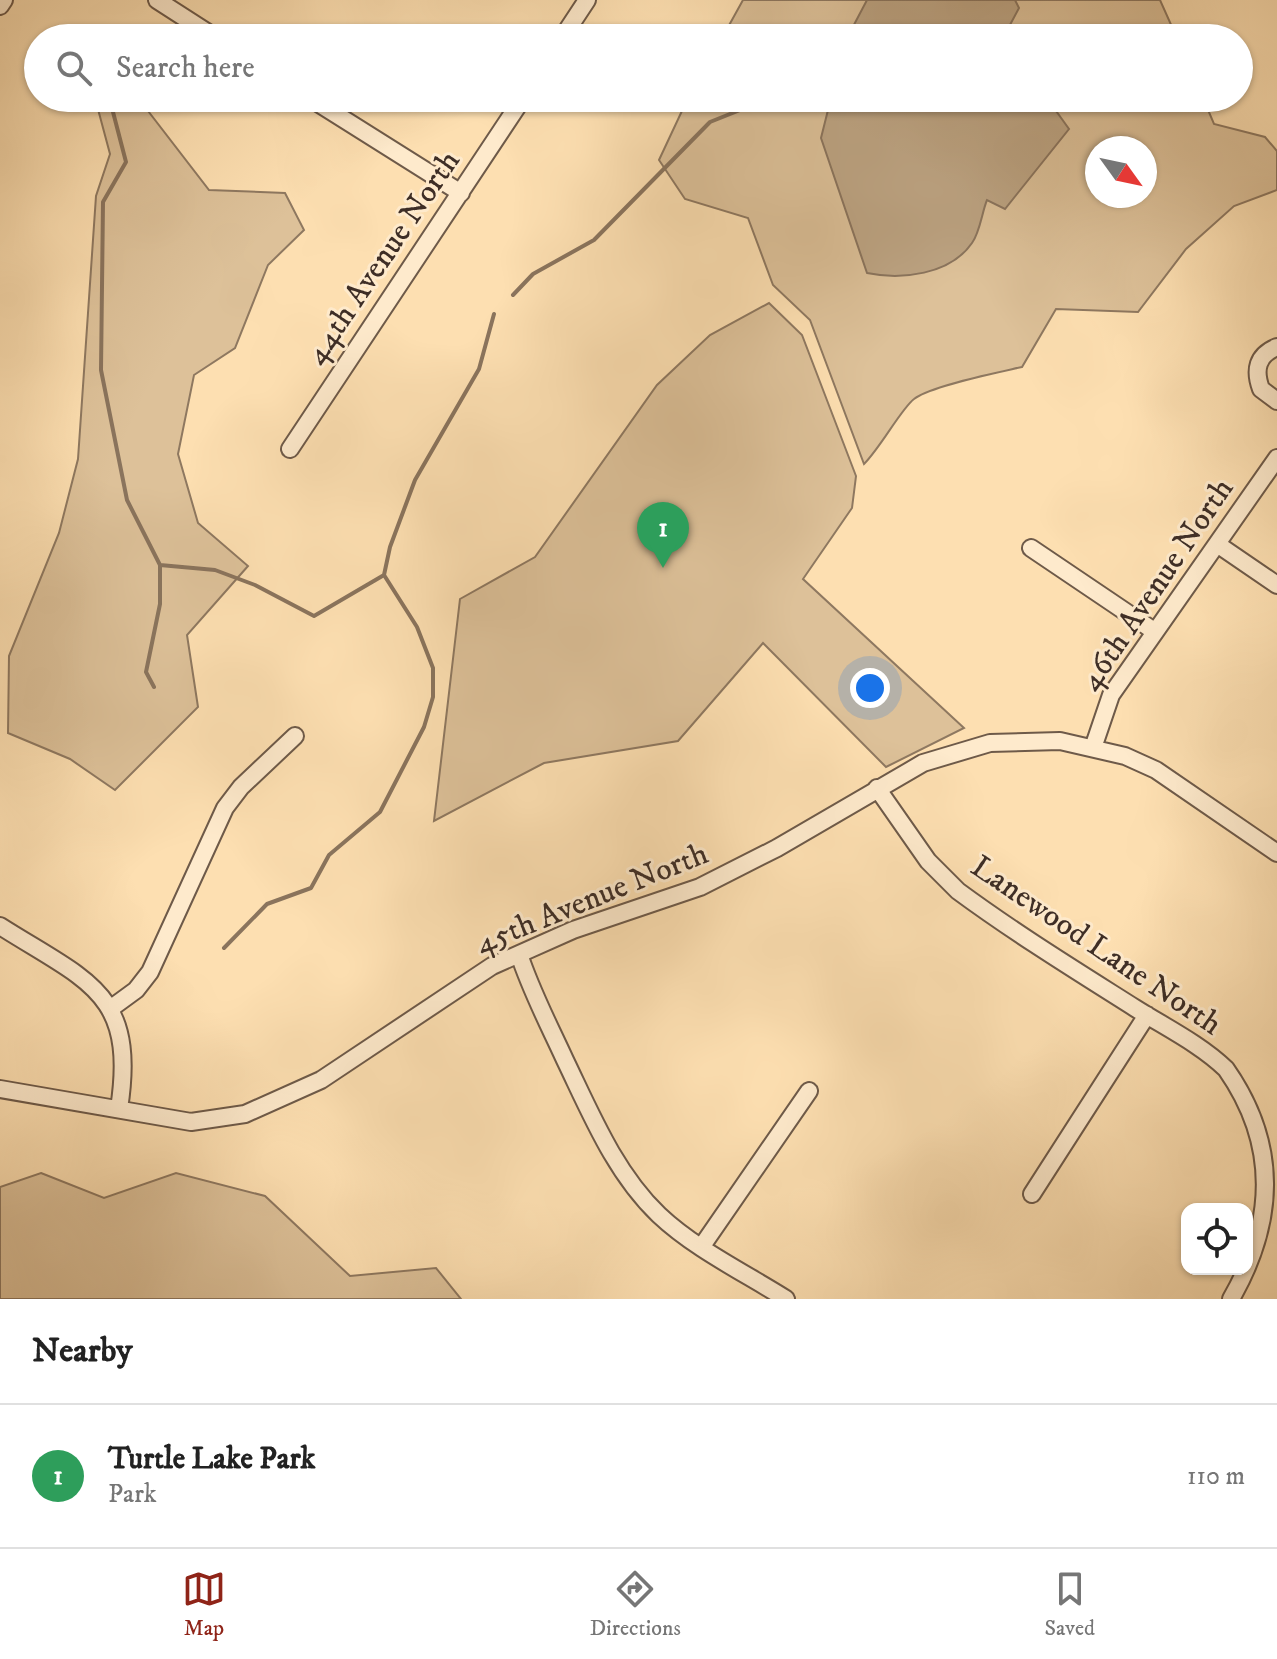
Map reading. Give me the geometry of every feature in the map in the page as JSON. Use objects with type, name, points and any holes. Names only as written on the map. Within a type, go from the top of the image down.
[{"type":"street","points":[[0,6],[4,0]]},
{"type":"street","points":[[157,0],[194,24]]},
{"type":"street","points":[[571,24],[587,0]]},
{"type":"street","points":[[332,112],[461,193]]},
{"type":"street","name":"44th Avenue North","points":[[290,449],[514,112]]},
{"type":"street","points":[[1277,347],[1261,358],[1257,368],[1261,389],[1277,401]]},
{"type":"street","name":"46th Avenue North","points":[[1093,748],[1111,695],[1277,458]]},
{"type":"street","points":[[1217,544],[1277,585]]},
{"type":"street","points":[[1031,548],[1154,631]]},
{"type":"street","points":[[110,1009],[136,990],[156,963],[225,808],[241,787],[295,736]]},
{"type":"street","name":"45th Avenue North","points":[[119,1109],[191,1122],[245,1114],[321,1080],[492,966],[573,930],[700,887],[739,869],[923,763],[990,743],[1025,740],[1093,748],[1156,770],[1277,853]]},
{"type":"street","name":"Lanewood Lane North","points":[[877,788],[928,861],[958,891],[1225,1068],[1258,1109],[1274,1160],[1273,1214],[1264,1240],[1231,1299]]},
{"type":"street","points":[[0,926],[88,983],[121,1027],[125,1049],[119,1109],[0,1089]]},
{"type":"street","points":[[519,954],[529,983],[603,1140],[660,1216],[786,1299]]},
{"type":"street","points":[[1032,1194],[1147,1015]]},
{"type":"street","points":[[702,1246],[809,1091]]},
{"type":"shaded area","points":[[743,0],[1160,0],[1171,24],[730,24]]},
{"type":"shaded area","points":[[867,0],[1015,0],[1019,8],[1010,24],[854,24]]},
{"type":"shaded area","points":[[99,112],[149,112],[209,190],[285,193],[304,230],[268,265],[235,348],[194,375],[178,454],[198,523],[248,566],[187,635],[198,707],[115,790],[70,759],[8,733],[9,656],[59,533],[78,459],[96,196],[110,154]]},
{"type":"shaded area","points":[[681,112],[1209,112],[1214,124],[1265,137],[1277,151],[1277,190],[1234,206],[1186,249],[1138,312],[1056,309],[1022,367],[949,384],[922,394],[903,411],[864,464],[810,320],[773,285],[748,218],[685,199],[659,160]]},
{"type":"shaded area","points":[[828,112],[1057,112],[1069,129],[1005,209],[987,200],[975,238],[963,254],[924,273],[895,276],[867,273],[821,138]]},
{"type":"shaded area","points":[[769,303],[802,335],[856,476],[852,508],[803,579],[964,728],[886,767],[763,643],[678,741],[544,763],[434,821],[460,599],[535,557],[657,385],[710,335]]},
{"type":"shaded area","points":[[41,1173],[104,1198],[176,1173],[265,1196],[350,1276],[436,1268],[461,1299],[0,1299],[0,1187]]},
{"type":"waterway","points":[[113,112],[126,162],[103,202],[101,370],[127,500],[160,565],[215,570],[255,585],[314,616],[384,575]]},
{"type":"waterway","points":[[513,295],[533,274],[594,240],[710,122],[735,112]]},
{"type":"waterway","points":[[224,948],[267,904],[311,888],[329,855],[380,812],[424,727],[433,697],[433,668],[417,627],[384,575],[390,547],[415,480],[479,369],[494,314]]},
{"type":"waterway","points":[[154,687],[146,672],[160,604],[160,565]]},
{"type":"place","name":"Turtle Lake Park","points":[[663,568]]}]
